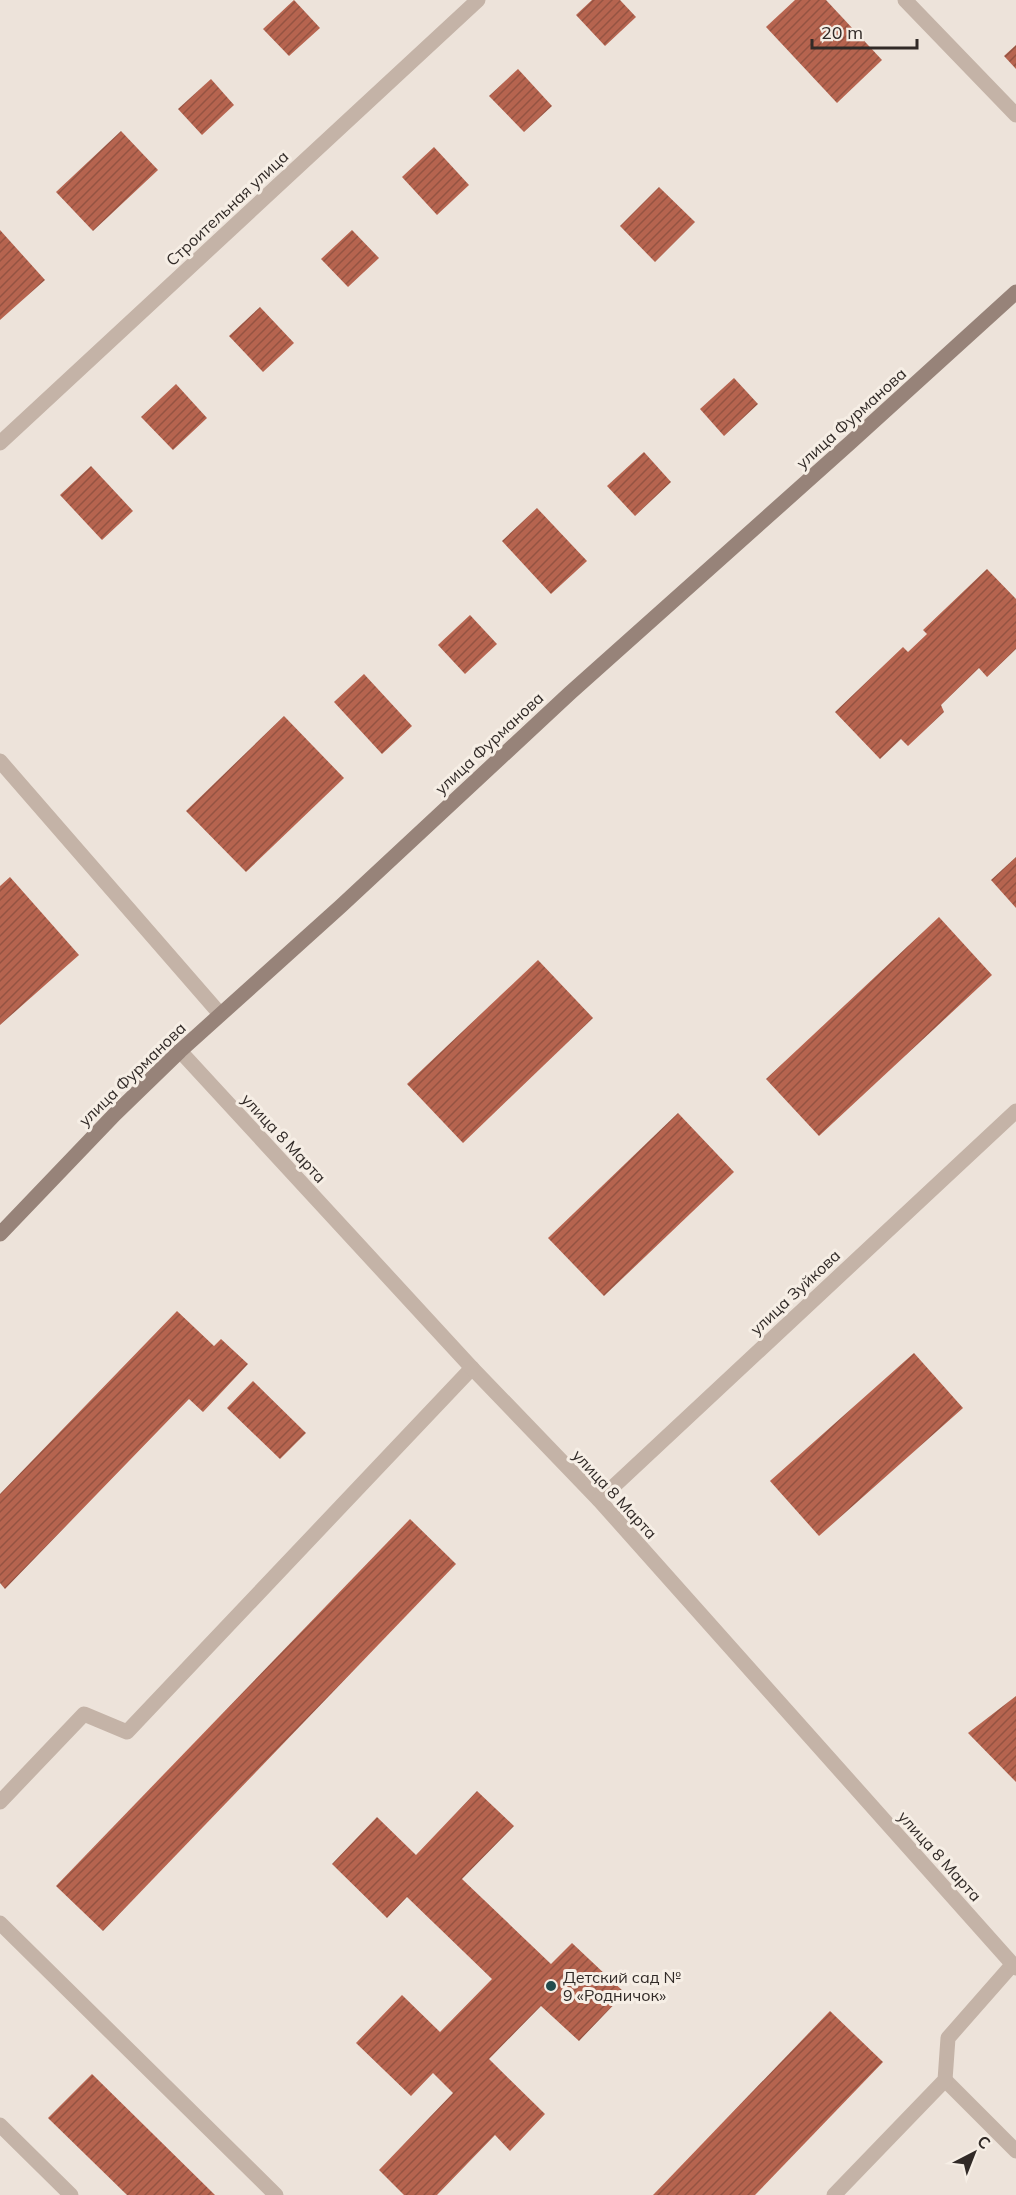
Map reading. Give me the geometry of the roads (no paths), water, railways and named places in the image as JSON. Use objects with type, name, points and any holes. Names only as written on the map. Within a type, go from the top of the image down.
[{"type":"main road","name":"улица Фурманова","points":[[0,1234],[115,1114],[220,1014],[570,693],[860,435],[1016,292]]},
{"type":"street","name":"Строительная улица","points":[[0,443],[478,0]]},
{"type":"street","points":[[905,0],[1016,115]]},
{"type":"street","points":[[0,760],[220,1014]]},
{"type":"street","name":"улица 8 Марта","points":[[180,1052],[472,1368],[599,1500],[1014,1966]]},
{"type":"street","name":"улица Зуйкова","points":[[599,1500],[1016,1111]]},
{"type":"street","points":[[0,1802],[84,1714],[127,1732],[472,1368]]},
{"type":"street","points":[[0,1923],[276,2195]]},
{"type":"street","points":[[834,2195],[945,2080],[948,2038],[1014,1966]]},
{"type":"street","points":[[945,2080],[1016,2151]]},
{"type":"street","points":[[0,2125],[71,2195]]},
{"type":"place","name":"Детский сад № 9 «Родничок»","points":[[551,1986]]}]
